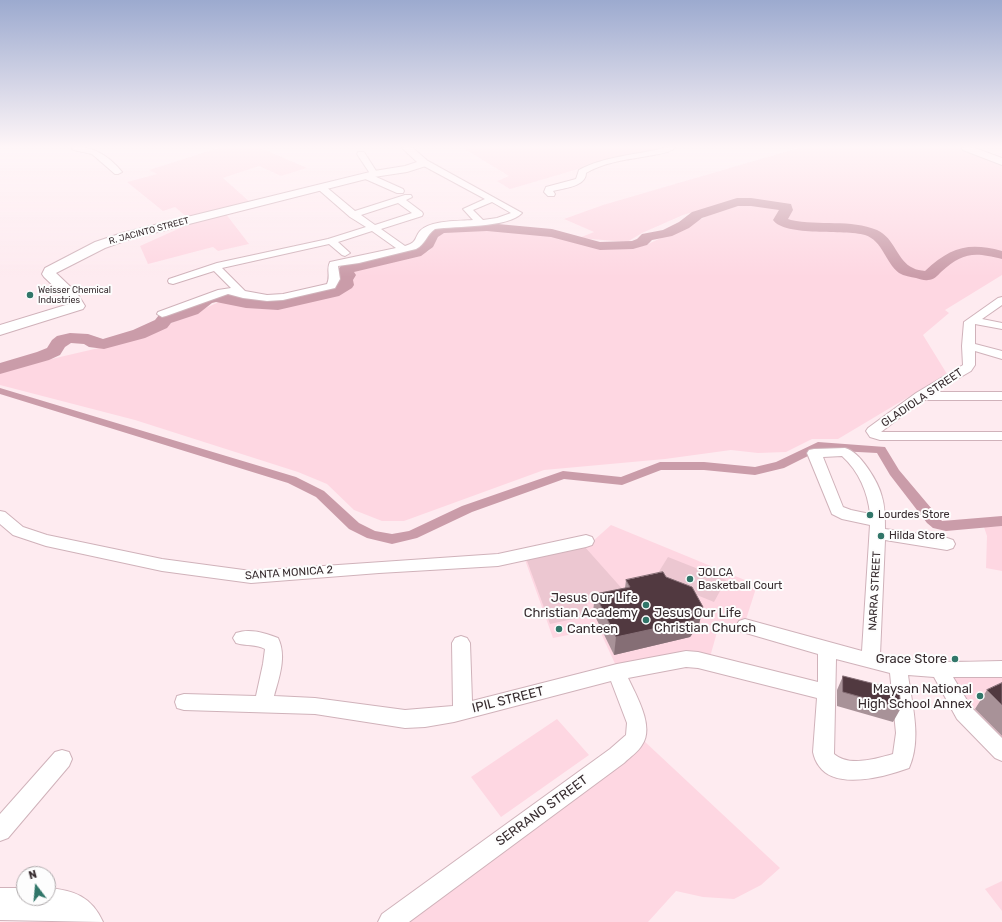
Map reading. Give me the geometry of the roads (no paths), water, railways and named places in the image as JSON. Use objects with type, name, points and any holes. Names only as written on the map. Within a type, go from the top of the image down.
[{"type":"street","name":"R. JACINTO STREET","points":[[7,327],[78,306],[72,296],[49,274],[50,271],[100,244],[126,236],[310,191]]},
{"type":"street","points":[[325,191],[343,207],[404,249]]},
{"type":"street","points":[[477,191],[492,199],[497,209]]},
{"type":"street","points":[[548,191],[551,194]]},
{"type":"street","points":[[174,280],[216,267],[331,241],[419,214],[410,207],[404,199],[354,215]]},
{"type":"street","points":[[478,220],[468,209],[492,199]]},
{"type":"street","points":[[364,222],[410,207]]},
{"type":"street","points":[[162,314],[228,291],[242,295],[276,298],[331,286],[335,279],[334,264],[381,255],[414,246],[423,238],[424,232],[432,227],[478,220],[503,220],[518,213],[497,209],[478,220]]},
{"type":"street","points":[[331,241],[346,253]]},
{"type":"street","points":[[216,267],[242,295]]},
{"type":"street","points":[[973,320],[1002,300]]},
{"type":"street","points":[[973,320],[1002,326]]},
{"type":"street","name":"GLADIOLA STREET","points":[[973,320],[969,324],[969,365],[967,368],[920,396],[873,430],[875,434],[880,436],[1002,436]]},
{"type":"street","points":[[968,346],[1002,355]]},
{"type":"street","points":[[920,396],[1002,396]]},
{"type":"street","name":"NARRA STREET","points":[[871,661],[877,527],[874,496],[860,470],[848,454],[844,452],[814,454],[837,510],[877,527]]},
{"type":"street","name":"SANTA MONICA 2","points":[[0,516],[18,530],[46,540],[162,564],[251,577],[498,560],[586,540]]},
{"type":"street","points":[[877,527],[948,544]]},
{"type":"street","points":[[745,626],[898,667],[939,670],[1002,669]]},
{"type":"street","points":[[242,638],[259,639],[272,643],[273,646],[274,658],[263,704]]},
{"type":"street","points":[[461,643],[463,711]]},
{"type":"street","points":[[827,648],[823,752],[827,761],[836,767],[847,771],[882,768],[902,761],[906,733],[898,667]]},
{"type":"street","name":"IPIL STREET","points":[[184,702],[315,706],[405,718],[424,718],[463,711],[618,672],[686,659],[698,660],[826,692]]},
{"type":"street","points":[[939,670],[964,713],[1002,752]]},
{"type":"street","name":"SERRANO STREET","points":[[390,922],[611,760],[635,739],[637,723],[618,672]]},
{"type":"street","points":[[0,830],[62,759]]},
{"type":"street","points":[[0,904],[57,905],[71,907],[87,922]]},
{"type":"waterway","points":[[0,369],[43,356],[54,351],[58,344],[63,340],[70,338],[88,339],[95,343],[104,344],[139,334],[161,324],[165,319],[192,311],[206,300],[215,297],[246,303],[278,305],[333,293],[346,285],[345,280],[348,275],[346,269],[416,253],[428,244],[431,235],[441,229],[487,227],[552,233],[600,246],[633,245],[642,242],[647,237],[667,233],[684,225],[697,215],[737,202],[751,202],[786,207],[786,210],[780,220],[797,226],[849,229],[870,232],[882,239],[896,260],[905,270],[913,273],[928,276],[950,257],[963,251],[980,250],[1002,255]]},
{"type":"waterway","points":[[0,391],[292,480],[320,494],[354,526],[372,535],[392,539],[412,535],[467,509],[563,475],[622,481],[660,466],[704,466],[755,471],[780,465],[818,446],[881,450],[894,472],[932,520],[938,525],[946,526],[1002,521]]},
{"type":"place","name":"Weisser Chemical Industries","points":[[30,295]]},
{"type":"place","name":"Lourdes Store","points":[[870,515]]},
{"type":"place","name":"Hilda Store","points":[[881,536]]},
{"type":"place","name":"JOLCA Basketball Court","points":[[690,579]]},
{"type":"place","name":"Jesus Our Life Christian Academy","points":[[646,605]]},
{"type":"place","name":"Jesus Our Life Christian Church","points":[[646,620]]},
{"type":"place","name":"Canteen","points":[[559,629]]},
{"type":"place","name":"Grace Store","points":[[955,659]]},
{"type":"place","name":"Maysan National High School Annex","points":[[980,696]]}]
